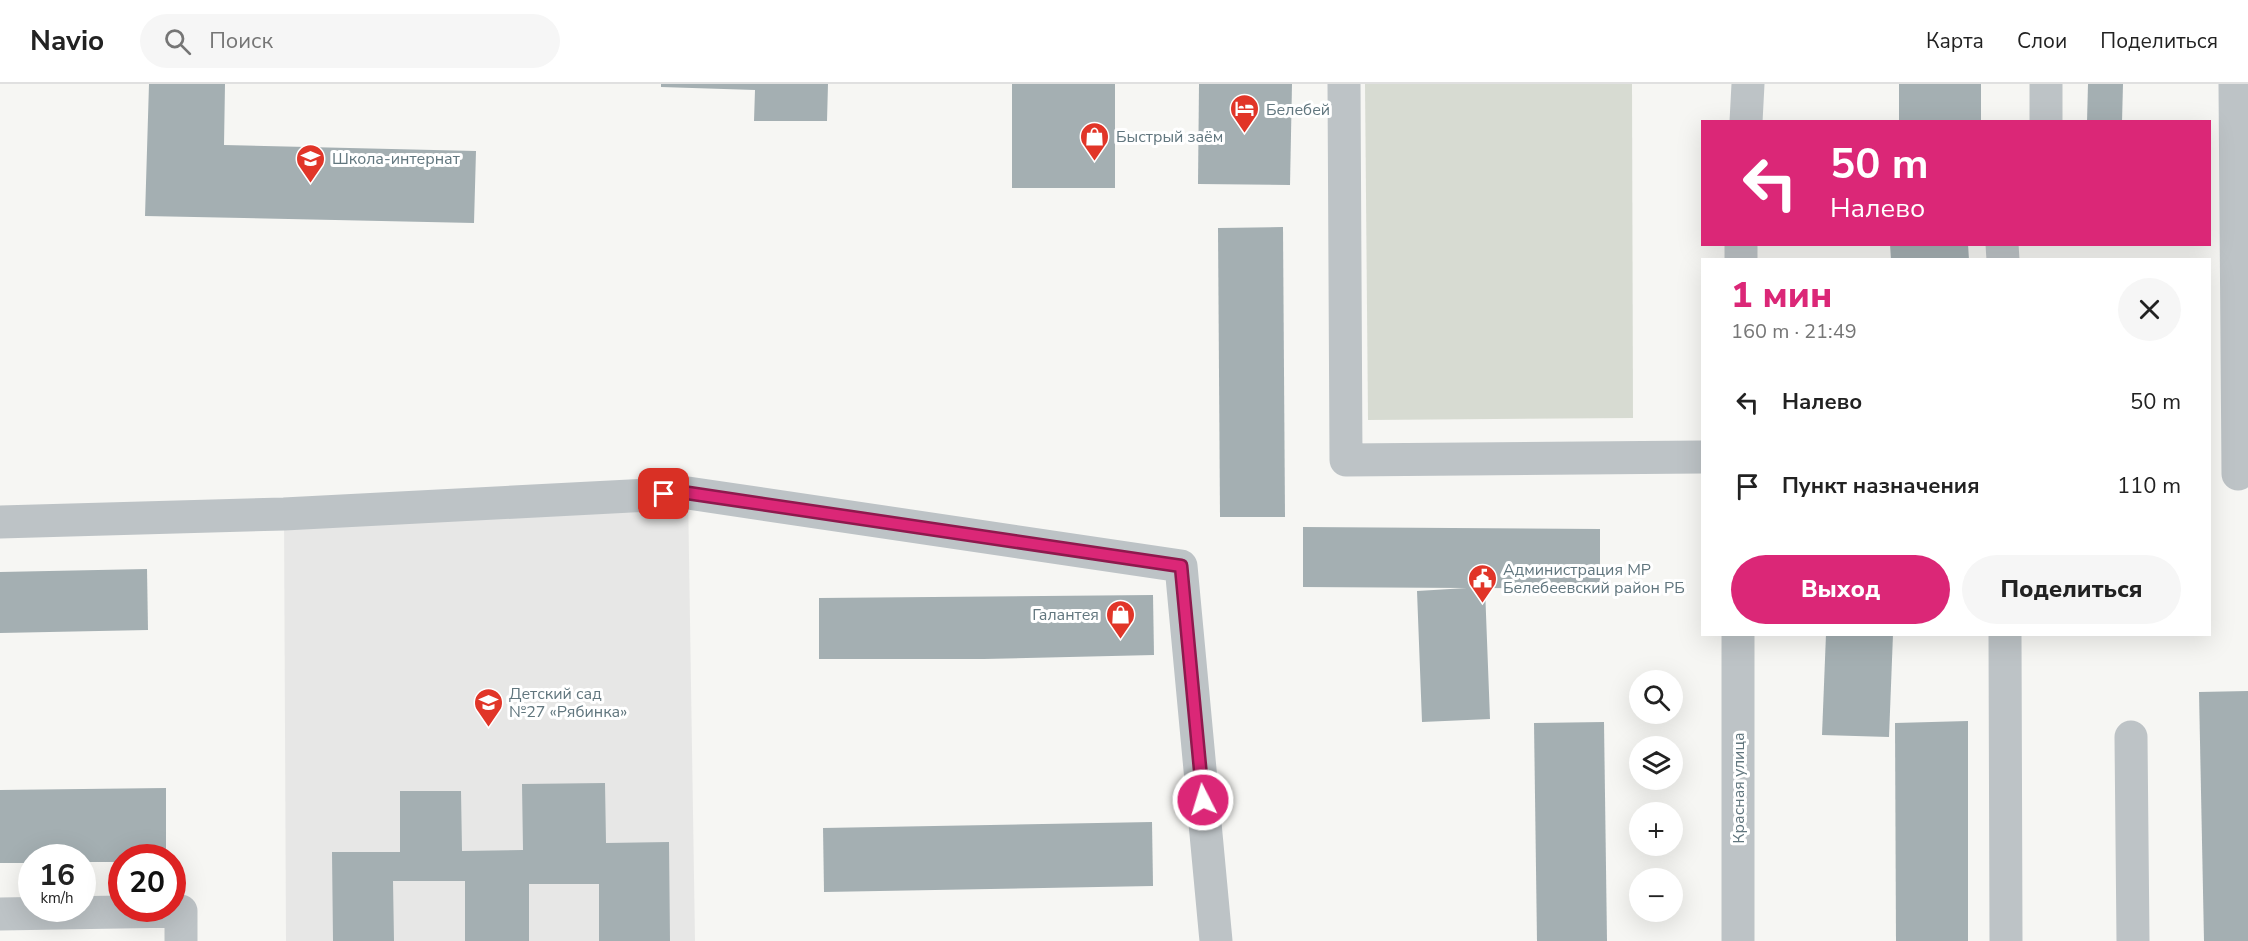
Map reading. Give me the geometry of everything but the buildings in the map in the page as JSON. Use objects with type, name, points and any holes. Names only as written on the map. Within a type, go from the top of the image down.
[{"type":"street","points":[[1344,84],[1346,460],[1701,457]]},
{"type":"street","points":[[1746,120],[1748,84]]},
{"type":"street","points":[[2046,84],[2046,120]]},
{"type":"street","points":[[2235,84],[2238,474]]},
{"type":"street","points":[[0,522],[284,514],[688,493],[1181,566],[1216,941]]},
{"type":"street","name":"Красная улица","points":[[1738,636],[1738,941]]},
{"type":"street","points":[[2005,636],[2006,941]]},
{"type":"street","points":[[2131,737],[2133,941]]},
{"type":"street","points":[[0,914],[181,910],[181,941]]},
{"type":"shaded area","points":[[1365,84],[1632,84],[1633,418],[1368,420]]},
{"type":"shaded area","name":"Детский сад №27 «Рябинка»","points":[[688,493],[695,941],[286,941],[284,514]]},
{"type":"place","name":"Белебей","points":[[1245,134]]},
{"type":"place","name":"Быстрый заём","points":[[1095,162]]},
{"type":"place","name":"Школа-интернат","points":[[311,184]]},
{"type":"place","name":"Администрация МР Белебеевский район РБ","points":[[1482,604]]},
{"type":"place","name":"Галантея","points":[[1120,640]]},
{"type":"place","name":"Детский сад №27 «Рябинка»","points":[[488,728]]},
{"type":"route","points":[[664,494],[688,493],[1181,566],[1203,800]]}]
